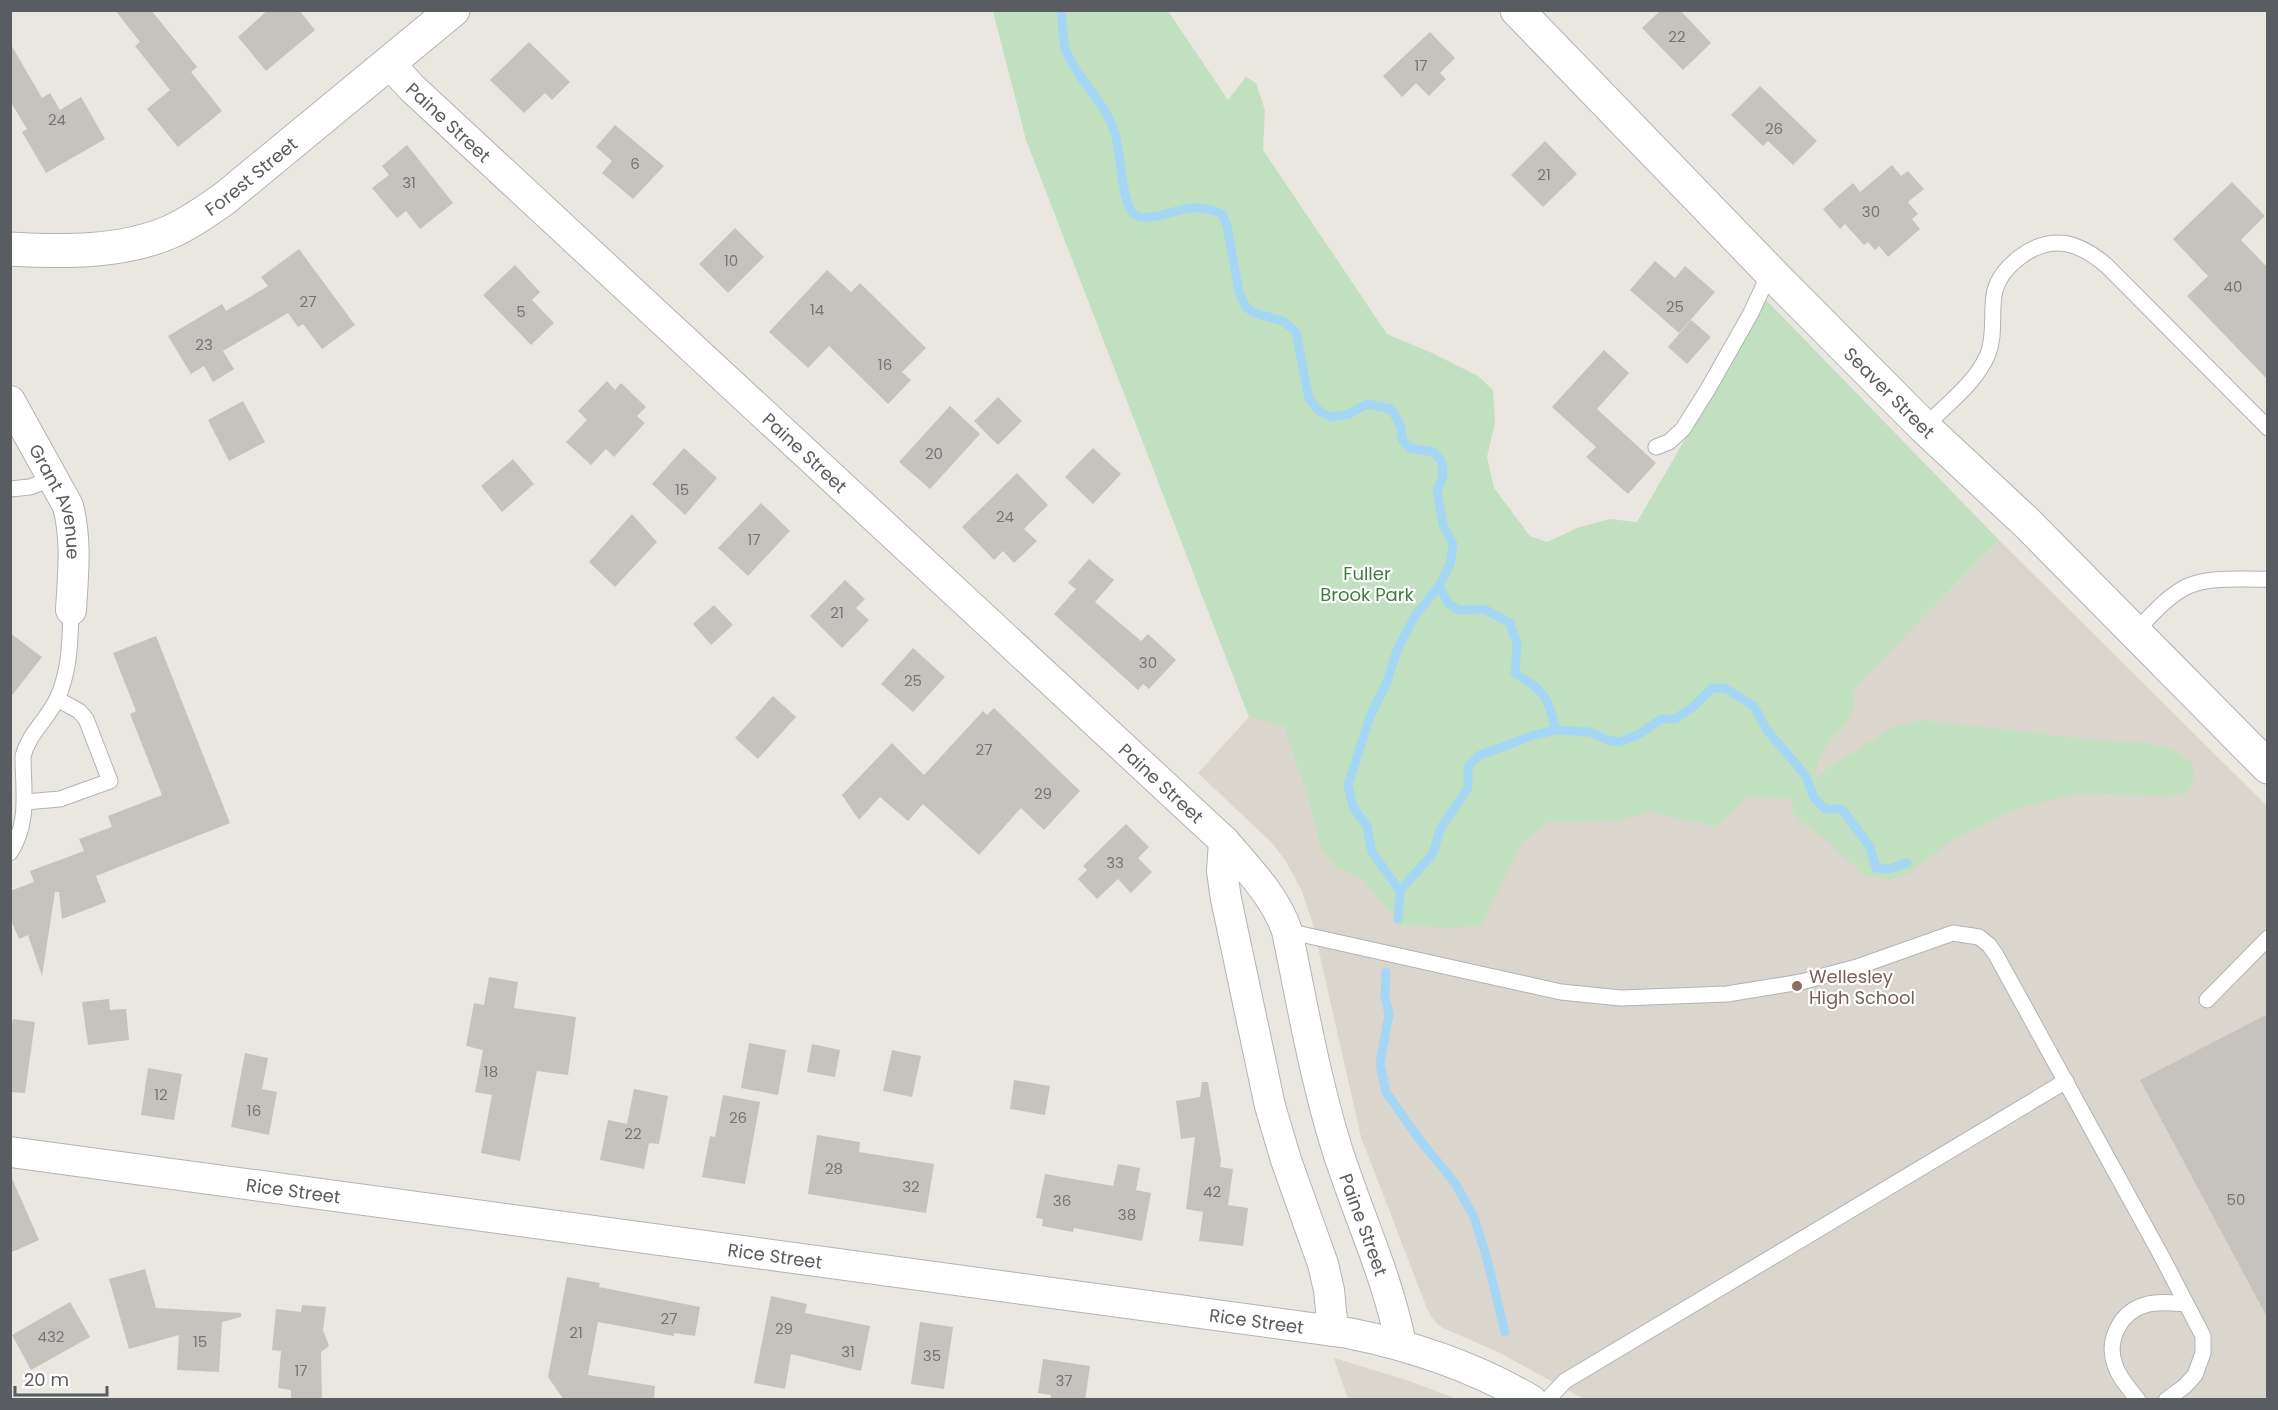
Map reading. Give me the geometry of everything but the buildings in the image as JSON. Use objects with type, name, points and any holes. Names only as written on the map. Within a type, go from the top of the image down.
[{"type":"street","name":"Forest Street","points":[[10,249],[70,250],[112,247],[151,239],[179,228],[225,198],[453,10]]},
{"type":"street","name":"Seaver Street","points":[[1517,10],[1770,272],[1924,427],[2027,523],[2268,767]]},
{"type":"street","name":"Paine Street","points":[[389,63],[412,88],[1224,841],[1267,892],[1287,931],[1336,1148],[1392,1301],[1401,1345]]},
{"type":"street","name":"Grant Avenue","points":[[12,405],[68,506],[73,525],[74,543],[71,610]]},
{"type":"street","points":[[1224,841],[1222,871],[1226,899],[1263,1074],[1281,1143],[1326,1277],[1333,1331]]},
{"type":"street","name":"Rice Street","points":[[10,1152],[1333,1331],[1401,1345],[1476,1372],[1531,1400]]},
{"type":"lane","points":[[1924,427],[1969,382],[1988,354],[1992,339],[1993,299],[2002,274],[2026,253],[2038,246],[2051,243],[2079,246],[2107,266],[2268,428]]},
{"type":"lane","points":[[1656,447],[1669,442],[1683,429],[1751,313],[1770,272]]},
{"type":"lane","points":[[10,489],[30,487],[54,478]]},
{"type":"lane","points":[[2135,632],[2166,602],[2188,587],[2202,582],[2268,579]]},
{"type":"lane","points":[[10,853],[23,824],[25,747],[57,699],[67,672],[71,610]]},
{"type":"lane","points":[[25,802],[60,799],[110,781],[86,719],[79,711],[57,699]]},
{"type":"lane","points":[[1287,931],[1561,992],[1651,998],[1727,994],[1801,982],[1857,967],[1941,936],[1966,933],[1979,937],[1996,955],[2203,1336],[2203,1353],[2199,1368],[2191,1381],[2166,1400]]},
{"type":"lane","points":[[2207,1000],[2268,938]]},
{"type":"lane","points":[[1547,1400],[1565,1382],[2066,1081]]},
{"type":"lane","points":[[2138,1400],[2119,1375],[2114,1363],[2112,1349],[2114,1335],[2121,1322],[2143,1306],[2156,1303],[2186,1304]]},
{"type":"shaded area","name":"Wellesley High School","points":[[1999,540],[2267,806],[2267,1399],[1584,1399],[1498,1352],[1441,1327],[1432,1318],[1426,1306],[1361,1137],[1312,921],[1301,889],[1285,860],[1272,843],[1198,773],[1249,717],[1716,827]]},
{"type":"shaded area","points":[[1334,1358],[1406,1380],[1457,1399],[1348,1399]]},
{"type":"green space","name":"Fuller Brook Park","points":[[993,11],[1168,11],[1228,100],[1246,77],[1256,83],[1265,110],[1263,150],[1387,334],[1478,376],[1493,390],[1495,422],[1487,457],[1494,488],[1530,536],[1547,542],[1580,527],[1610,519],[1637,522],[1766,300],[1999,540],[1852,690],[1854,707],[1851,714],[1824,750],[1814,778],[1894,726],[1922,720],[2095,740],[2147,743],[2174,750],[2191,762],[2195,778],[2187,793],[2163,796],[2078,793],[2015,809],[1948,843],[1908,874],[1889,879],[1865,876],[1829,843],[1798,819],[1790,808],[1793,799],[1747,797],[1716,827],[1650,812],[1616,821],[1549,822],[1522,842],[1481,926],[1446,928],[1399,925],[1363,879],[1338,868],[1321,849],[1306,791],[1284,726],[1249,717],[1026,140]]},
{"type":"waterway","points":[[1061,10],[1066,51],[1077,72],[1111,122],[1117,142],[1126,199],[1134,214],[1139,217],[1153,217],[1195,208],[1222,214],[1227,226],[1239,292],[1246,307],[1254,313],[1283,321],[1296,332],[1309,399],[1319,411],[1332,417],[1349,414],[1367,404],[1391,409],[1401,426],[1402,440],[1410,448],[1434,452],[1442,462],[1443,477],[1437,490],[1443,525],[1453,544],[1450,564],[1439,586],[1415,616],[1397,650],[1387,682],[1370,716],[1348,785],[1353,807],[1367,826],[1372,852],[1400,891],[1398,919]]},
{"type":"waterway","points":[[1439,586],[1448,603],[1459,610],[1484,609],[1510,623],[1517,644],[1515,673],[1544,696],[1556,730],[1590,732],[1607,740],[1619,742],[1638,735],[1661,719],[1675,719],[1694,706],[1712,688],[1725,688],[1754,706],[1766,729],[1806,776],[1814,798],[1825,809],[1842,809],[1870,847],[1876,868],[1888,869],[1907,863]]},
{"type":"waterway","points":[[1400,891],[1433,853],[1440,829],[1468,788],[1468,767],[1478,756],[1534,735],[1556,730]]},
{"type":"waterway","points":[[1386,972],[1385,997],[1389,1014],[1380,1064],[1386,1092],[1419,1139],[1455,1183],[1474,1217],[1505,1332]]},
{"type":"place","name":"Wellesley High School","points":[[1797,986]]}]
